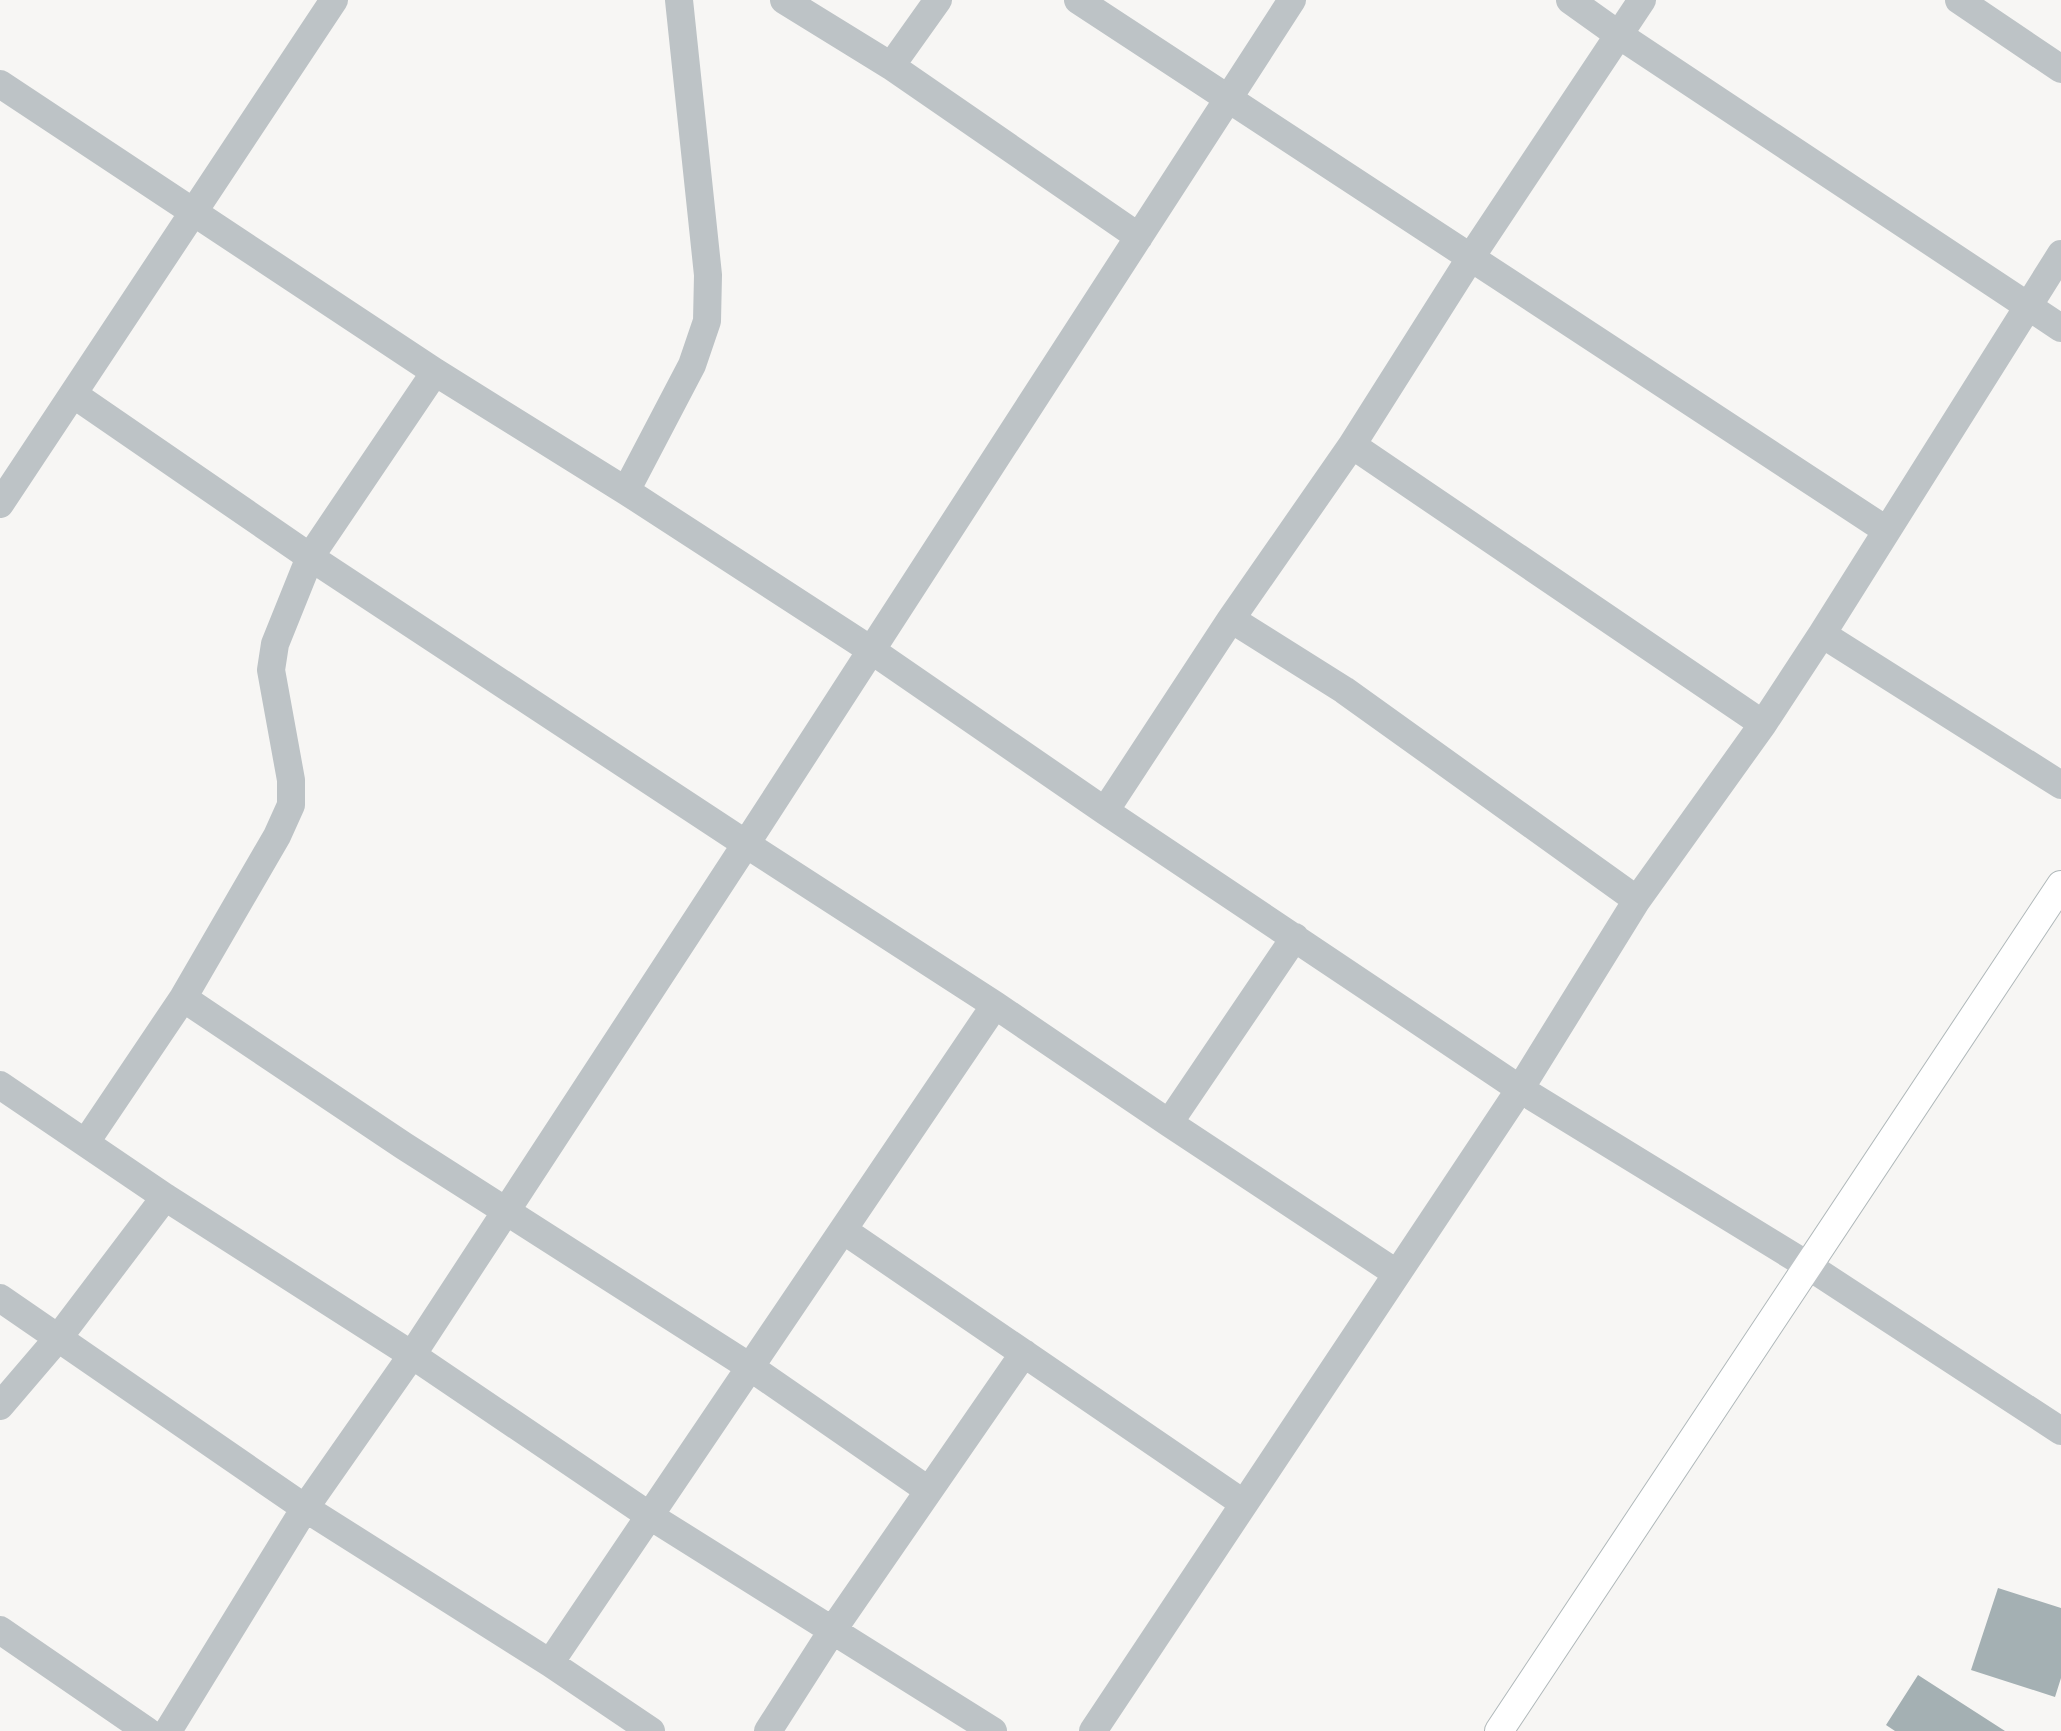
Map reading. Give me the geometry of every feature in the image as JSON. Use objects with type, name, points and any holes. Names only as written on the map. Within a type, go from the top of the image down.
[{"type":"main road","points":[[1499,1731],[2061,885]]},
{"type":"street","points":[[0,504],[334,0]]},
{"type":"street","points":[[626,491],[692,365],[707,321],[708,275],[679,0]]},
{"type":"street","points":[[784,0],[891,66],[1139,237]]},
{"type":"street","points":[[891,66],[938,0]]},
{"type":"street","points":[[1078,0],[1886,530]]},
{"type":"street","points":[[168,1731],[304,1508],[412,1355],[746,844],[1292,0]]},
{"type":"street","points":[[1570,0],[2026,307],[2061,328]]},
{"type":"street","points":[[1105,811],[1231,619],[1352,445],[1471,257],[1642,0]]},
{"type":"street","points":[[1959,0],[2061,69]]},
{"type":"street","points":[[0,84],[435,372],[626,491],[871,650],[1105,811],[1520,1089],[1807,1265],[2061,1431]]},
{"type":"street","points":[[1093,1731],[1520,1089],[1637,900],[1762,724],[1822,634],[2061,254]]},
{"type":"street","points":[[86,1142],[182,998],[277,836],[292,805],[292,780],[271,670],[275,644],[310,557],[435,372]]},
{"type":"street","points":[[73,394],[310,557],[746,844],[995,1004],[1169,1123],[1396,1273]]},
{"type":"street","points":[[1352,445],[1762,724]]},
{"type":"street","points":[[1231,619],[1344,690],[1637,900]]},
{"type":"street","points":[[1822,634],[2061,785]]},
{"type":"street","points":[[1169,1123],[1295,938]]},
{"type":"street","points":[[182,998],[506,1211],[750,1367],[928,1490]]},
{"type":"street","points":[[550,1663],[995,1004]]},
{"type":"street","points":[[0,1085],[165,1197],[412,1355],[650,1516],[993,1731]]},
{"type":"street","points":[[0,1406],[59,1336],[165,1197]]},
{"type":"street","points":[[843,1230],[1243,1503]]},
{"type":"street","points":[[0,1298],[59,1336],[304,1508],[550,1663],[651,1731]]},
{"type":"street","points":[[768,1731],[832,1631],[1024,1353]]},
{"type":"street","points":[[0,1630],[147,1731]]},
{"type":"building","points":[[1998,1588],[2061,1608],[2061,1678],[2055,1697],[1971,1670]]},
{"type":"building","points":[[1918,1675],[2005,1731],[1895,1731],[1886,1725]]}]
